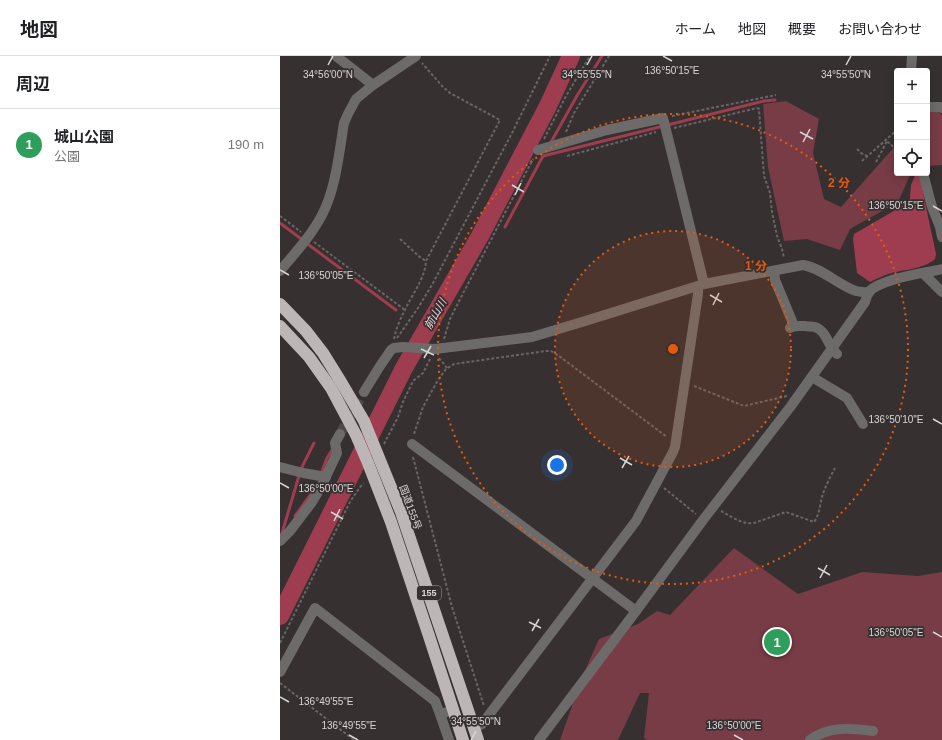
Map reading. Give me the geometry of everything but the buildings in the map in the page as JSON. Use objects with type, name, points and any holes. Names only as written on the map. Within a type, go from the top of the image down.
[{"type":"highway","name":"国道155号","points":[[280,304],[306,331],[324,354],[364,421],[402,512],[478,740]]},
{"type":"highway","name":"155","points":[[280,326],[309,357],[331,388],[356,435],[391,522],[463,740]]},
{"type":"street","points":[[336,56],[373,85]]},
{"type":"street","points":[[911,68],[912,56]]},
{"type":"street","points":[[280,271],[308,237],[327,204],[333,186],[344,123],[356,99],[373,85],[418,59]]},
{"type":"street","points":[[930,106],[942,108]]},
{"type":"street","points":[[474,728],[482,724],[636,522],[673,452],[676,441],[698,294],[701,285],[663,118],[607,130],[538,150]]},
{"type":"street","points":[[924,176],[942,237]]},
{"type":"street","points":[[364,392],[380,366],[394,348],[404,347],[435,349],[532,337],[701,285],[785,269],[810,266],[857,291],[869,293]]},
{"type":"street","points":[[539,740],[703,520],[800,395],[812,377],[835,352],[869,293],[882,284],[894,279],[942,269]]},
{"type":"street","points":[[774,271],[792,327],[815,327],[827,338],[835,352]]},
{"type":"street","points":[[923,273],[942,292]]},
{"type":"street","points":[[812,377],[847,398],[863,424]]},
{"type":"street","points":[[280,541],[290,531],[312,502],[337,453],[336,443],[340,434]]},
{"type":"street","points":[[412,444],[636,611]]},
{"type":"street","points":[[280,467],[326,477]]},
{"type":"street","points":[[280,672],[315,608],[435,701],[449,740]]},
{"type":"street","points":[[440,714],[452,710]]},
{"type":"street","points":[[810,740],[826,731],[835,729],[856,728],[873,732]]},
{"type":"path","points":[[391,350],[397,338],[432,285],[513,131],[550,56]]},
{"type":"path","points":[[377,452],[398,417],[413,381],[423,372],[435,349],[443,341],[450,319],[456,307],[566,96],[590,56]]},
{"type":"path","points":[[564,142],[574,113],[609,56]]},
{"type":"path","points":[[391,350],[396,332],[405,310],[423,276],[426,261],[500,120],[450,93],[418,59]]},
{"type":"path","points":[[663,118],[760,97],[776,95]]},
{"type":"path","points":[[567,156],[666,130],[757,108],[759,109],[764,176],[770,193],[772,212],[777,236],[782,249],[785,269]]},
{"type":"path","points":[[862,161],[894,133]]},
{"type":"path","points":[[886,141],[894,148]]},
{"type":"path","points":[[876,162],[886,141]]},
{"type":"path","points":[[857,149],[867,157]]},
{"type":"path","points":[[280,216],[405,310]]},
{"type":"path","points":[[400,239],[426,261]]},
{"type":"path","points":[[435,349],[447,368]]},
{"type":"path","points":[[489,714],[486,710],[452,607],[412,455],[413,436],[423,407],[442,373],[454,364],[546,351],[554,352],[669,438],[676,441]]},
{"type":"path","points":[[685,382],[744,406],[795,394],[800,395]]},
{"type":"path","points":[[714,506],[749,524],[786,512],[814,522],[817,518],[825,488],[835,468]]},
{"type":"path","points":[[280,643],[351,500],[361,486],[373,476]]},
{"type":"path","points":[[657,482],[703,520]]},
{"type":"path","points":[[280,683],[354,740]]},
{"type":"shaded area","points":[[786,101],[819,119],[813,153],[824,199],[841,207],[894,147],[894,176],[910,176],[898,202],[850,229],[840,250],[807,239],[784,241],[768,167],[763,104]]},
{"type":"shaded area","points":[[930,111],[937,111],[942,115],[942,165],[930,166]]},
{"type":"shaded area","points":[[915,176],[919,176],[936,254],[935,259],[930,263],[913,269],[894,272],[870,282],[857,273],[853,239],[854,234],[907,203],[910,198],[911,185]]},
{"type":"shaded area","points":[[734,548],[798,594],[862,572],[918,576],[942,572],[942,740],[647,740],[644,738],[649,693],[640,693],[618,740],[560,740],[583,675],[599,639],[638,624],[657,611],[670,615]]},
{"type":"waterway","name":"前山川","points":[[280,616],[404,368],[480,236],[548,106],[571,56]]},
{"type":"waterway","points":[[550,144],[578,94],[602,56]]},
{"type":"waterway","points":[[543,156],[764,101],[775,100]]},
{"type":"waterway","points":[[505,227],[543,156]]},
{"type":"waterway","points":[[280,223],[300,238]]},
{"type":"waterway","points":[[309,245],[396,310]]},
{"type":"waterway","points":[[282,533],[301,469],[314,443]]},
{"type":"waterway","points":[[321,474],[327,458],[332,450]]},
{"type":"waterway","points":[[295,516],[314,490]]},
{"type":"tunnel","points":[[340,434],[364,392]]},
{"type":"place","name":"城山公園","points":[[777,642]]}]
